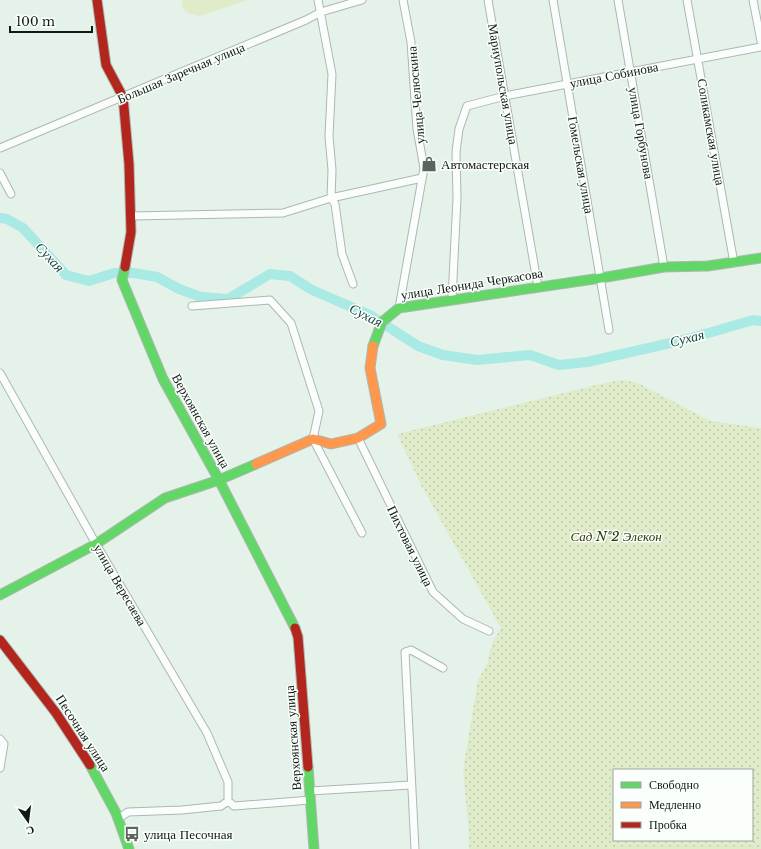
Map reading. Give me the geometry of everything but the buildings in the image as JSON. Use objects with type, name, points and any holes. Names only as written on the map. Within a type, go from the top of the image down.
[{"type":"street","name":"Верхоянская улица","points":[[97,0],[106,65],[123,97],[129,164],[131,232],[122,280],[163,379],[219,480],[295,628],[298,637],[314,849]]},
{"type":"street","points":[[318,0],[332,74],[329,136],[332,170],[331,198],[335,204],[342,254],[353,284]]},
{"type":"street","name":"Большая Заречная улица","points":[[0,148],[306,20],[321,12],[362,0]]},
{"type":"street","name":"улица Челюскина","points":[[399,308],[424,168],[417,129],[411,42],[403,0]]},
{"type":"street","name":"Мариупольская улица","points":[[488,0],[538,287]]},
{"type":"street","name":"Гомельская улица","points":[[553,0],[609,330]]},
{"type":"street","name":"улица Горбунова","points":[[618,0],[664,266]]},
{"type":"street","name":"Соликамская улица","points":[[687,0],[734,263]]},
{"type":"street","points":[[753,0],[761,40]]},
{"type":"street","name":"улица Собинова","points":[[452,300],[457,198],[456,152],[459,129],[467,106],[505,96],[761,47]]},
{"type":"street","points":[[0,173],[11,194]]},
{"type":"street","points":[[131,216],[283,213],[331,198],[422,178]]},
{"type":"street","name":"улица Леонида Черкасова","points":[[313,439],[331,444],[358,438],[381,424],[370,368],[372,350],[382,322],[399,308],[601,278],[664,266],[708,266],[761,258]]},
{"type":"street","points":[[192,306],[270,300],[291,323],[319,411],[313,439],[362,533]]},
{"type":"street","name":"улица Вересаева","points":[[0,373],[96,544],[207,733],[228,782],[228,801]]},
{"type":"street","name":"Пихтовая улица","points":[[358,438],[432,592],[463,619],[489,631]]},
{"type":"street","points":[[0,595],[96,544],[165,498],[219,480],[313,439]]},
{"type":"street","name":"Песочная улица","points":[[0,640],[67,728],[108,795],[119,818],[129,849]]},
{"type":"street","points":[[415,849],[405,652],[411,650],[443,668]]},
{"type":"street","points":[[0,739],[4,744],[0,768]]},
{"type":"street","points":[[119,818],[128,812],[182,810],[221,806],[228,801],[234,806],[411,785]]},
{"type":"green space","points":[[182,0],[248,0],[200,16],[187,12],[183,7]]},
{"type":"green space","name":"Сад №2 Элекон","points":[[622,380],[638,383],[710,421],[761,428],[761,849],[469,849],[463,770],[478,680],[487,664],[492,643],[501,628],[421,485],[397,434],[600,384]]},
{"type":"waterway","name":"Сухая","points":[[0,218],[7,219],[23,228],[66,275],[89,281],[114,273],[134,273],[157,277],[179,289],[201,297],[228,299],[270,274],[290,276],[312,290],[370,315],[418,346],[443,355],[477,360],[530,355],[559,365],[587,362],[688,339],[753,320],[761,321]]},
{"type":"traffic: fast","points":[[373,346],[382,322],[399,308],[601,278],[664,267],[708,266],[761,258]]},
{"type":"traffic: fast","points":[[125,267],[122,280],[163,379],[219,480],[295,628]]},
{"type":"traffic: fast","points":[[0,595],[96,544],[165,498],[219,480],[256,464]]},
{"type":"traffic: fast","points":[[90,765],[116,813],[129,849]]},
{"type":"traffic: fast","points":[[308,767],[314,849]]},
{"type":"traffic: slow","points":[[256,464],[313,439],[331,444],[358,438],[381,424],[370,368],[373,346]]},
{"type":"traffic: jam","points":[[97,0],[106,65],[123,97],[129,164],[131,232],[125,267]]},
{"type":"traffic: jam","points":[[295,628],[298,637],[308,767]]},
{"type":"traffic: jam","points":[[0,640],[56,713],[90,765]]},
{"type":"place","name":"Автомастерская","points":[[429,164]]},
{"type":"place","name":"улица Песочная","points":[[132,834]]}]
